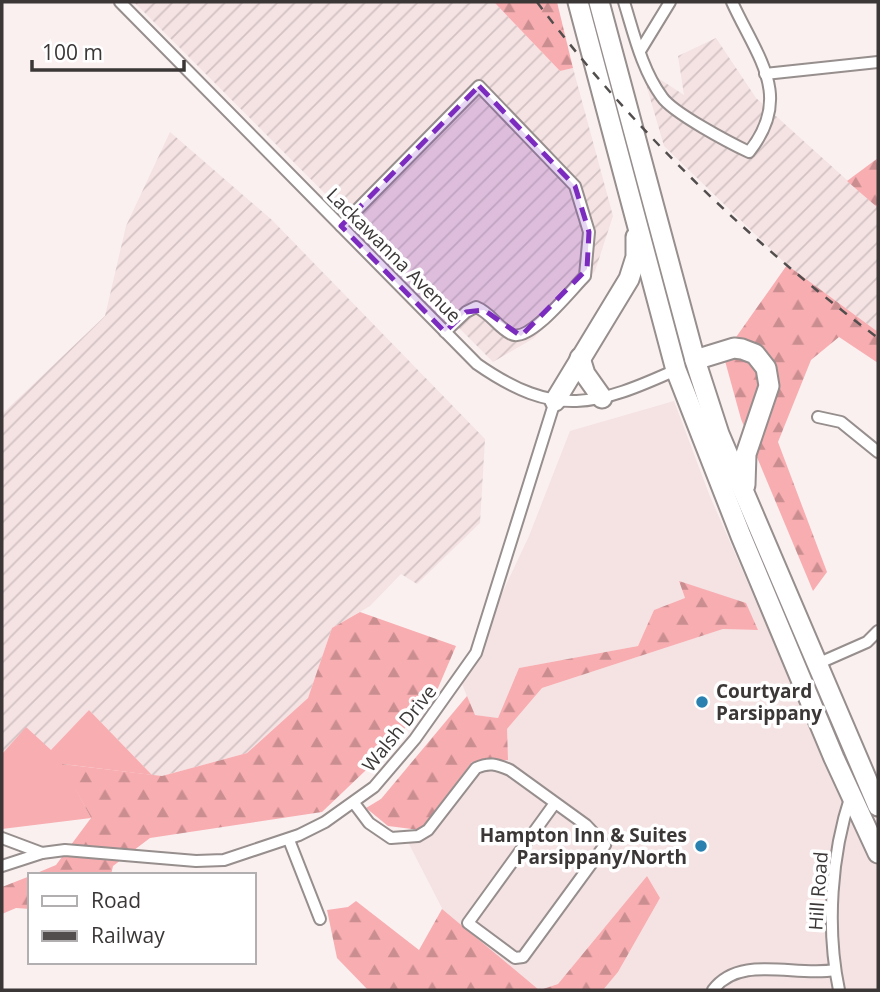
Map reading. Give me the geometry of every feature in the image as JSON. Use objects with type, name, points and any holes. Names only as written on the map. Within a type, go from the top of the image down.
[{"type":"highway","points":[[578,2],[676,370],[731,513],[878,852]]},
{"type":"highway","points":[[599,2],[695,360],[719,434],[878,806]]},
{"type":"highway","points":[[555,401],[629,279],[636,257],[637,222]]},
{"type":"highway","points":[[695,360],[726,350],[742,349],[754,354],[766,368],[769,386],[746,454],[745,494]]},
{"type":"highway","points":[[580,358],[585,374],[602,398]]},
{"type":"street","name":"Lackawanna Avenue","points":[[120,2],[477,364],[499,379],[539,398],[568,404],[602,398],[695,360]]},
{"type":"street","points":[[624,2],[640,51],[662,98],[719,138],[749,152],[761,136],[771,109],[771,94],[765,74],[732,2]]},
{"type":"street","points":[[640,51],[670,2]]},
{"type":"street","points":[[765,74],[878,62]]},
{"type":"street","points":[[341,226],[479,86],[575,186],[589,232],[587,269],[585,276],[532,330],[521,337],[513,336],[484,310],[476,307],[466,312],[445,332]]},
{"type":"street","name":"Walsh Drive","points":[[2,866],[42,853],[90,850],[196,862],[224,860],[289,839],[325,822],[354,803],[391,770],[476,653],[555,401]]},
{"type":"street","points":[[818,417],[841,422],[878,452]]},
{"type":"street","points":[[817,664],[877,636]]},
{"type":"street","points":[[354,803],[369,823],[391,838],[418,836],[428,830],[476,768],[486,763],[510,770],[586,825],[605,845],[523,957],[515,958],[468,923],[555,803]]},
{"type":"street","name":"Hill Road","points":[[839,990],[832,927],[840,828],[851,795]]},
{"type":"street","name":"Walsh Drive","points":[[2,838],[42,853]]},
{"type":"street","points":[[289,839],[320,919]]},
{"type":"street","points":[[713,990],[724,977],[743,970],[803,973],[835,970]]},
{"type":"highlighted area","points":[[479,86],[575,186],[589,232],[587,269],[521,336],[484,310],[466,312],[445,332],[341,226]]},
{"type":"shaded area","points":[[134,2],[494,2],[560,71],[573,68],[613,216],[595,271],[534,338],[493,362]]},
{"type":"shaded area","points":[[716,38],[756,98],[878,208],[878,332],[787,265],[664,146],[641,67],[684,95],[678,56]]},
{"type":"shaded area","points":[[170,132],[272,220],[485,439],[480,523],[417,584],[401,574],[370,606],[332,628],[308,698],[247,753],[162,776],[152,775],[89,710],[51,751],[26,728],[2,754],[2,414],[105,316],[126,226]]},
{"type":"shaded area","points":[[674,401],[709,494],[790,680],[878,864],[878,990],[603,990],[618,972],[660,898],[647,876],[558,984],[540,990],[484,990],[409,844],[472,762],[507,729],[542,688],[723,629],[757,630],[679,582],[685,598],[654,610],[638,646],[519,668],[498,718],[474,715],[461,681],[529,536],[570,431]]},
{"type":"green space","points":[[494,2],[557,2],[573,68],[560,71]]},
{"type":"green space","points":[[878,158],[878,208],[847,181]]},
{"type":"green space","points":[[787,265],[878,332],[878,363],[839,337],[811,360],[778,442],[827,572],[813,591],[741,419],[722,350],[727,350]]},
{"type":"green space","points":[[679,581],[746,603],[758,630],[723,629],[542,688],[507,729],[508,760],[472,762],[420,830],[388,826],[366,808],[381,799],[467,696],[475,715],[498,718],[519,668],[638,646],[654,610],[685,598]]},
{"type":"green space","points":[[360,612],[456,646],[438,688],[386,751],[322,812],[150,838],[113,866],[111,873],[37,873],[56,865],[91,818],[62,764],[162,776],[247,753],[308,698],[332,628]]},
{"type":"green space","points":[[89,710],[152,775],[63,764],[91,818],[2,829],[2,754],[26,727],[51,750]]},
{"type":"green space","points":[[647,876],[660,898],[618,972],[603,990],[540,990],[558,984]]},
{"type":"green space","points":[[28,877],[28,909],[16,908],[2,914],[2,887]]},
{"type":"green space","points":[[356,901],[419,950],[442,909],[539,990],[368,990],[337,958],[327,910],[348,907]]},
{"type":"railway","points":[[537,2],[612,95],[696,182],[784,263],[878,338]]},
{"type":"place","name":"Courtyard Parsippany","points":[[702,702]]},
{"type":"place","name":"Hampton Inn & Suites Parsippany/North","points":[[701,846]]}]
